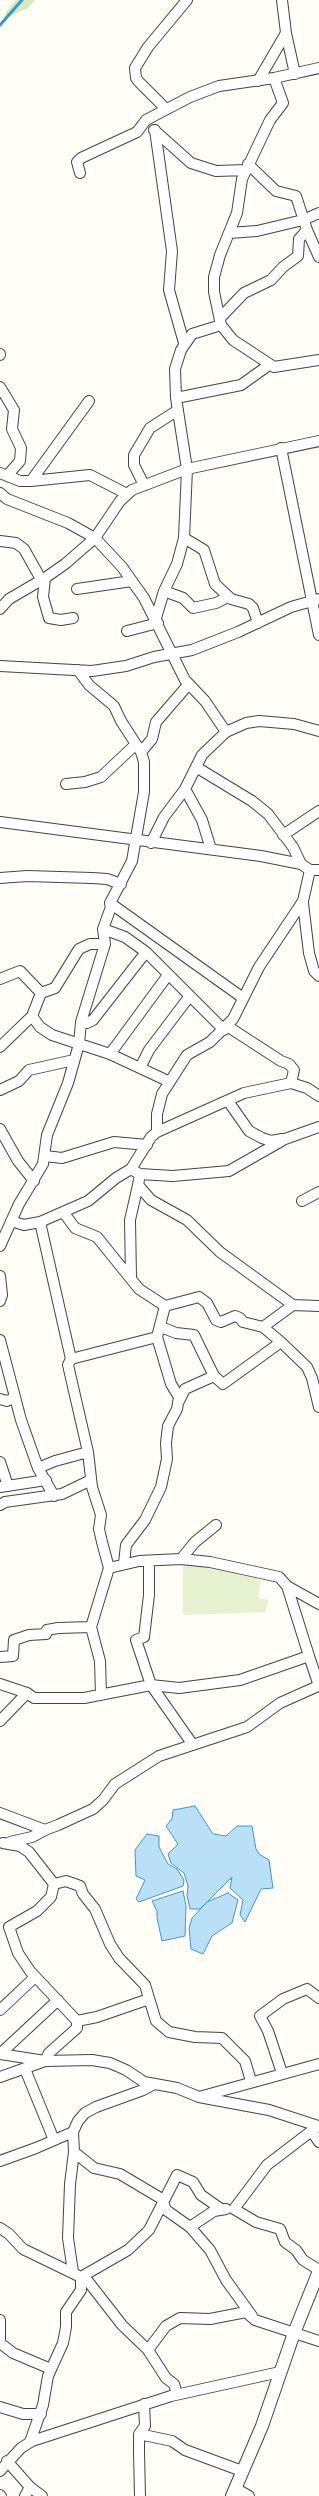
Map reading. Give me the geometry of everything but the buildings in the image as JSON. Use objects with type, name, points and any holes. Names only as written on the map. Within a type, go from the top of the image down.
[{"type":"street","points":[[166,109],[139,82],[136,78],[135,68],[148,47],[187,0]]},
{"type":"street","points":[[282,0],[286,33],[295,74]]},
{"type":"street","points":[[258,81],[286,33]]},
{"type":"street","points":[[80,173],[77,162],[81,158],[137,132],[145,122],[166,109],[213,88],[274,78],[319,68]]},
{"type":"street","points":[[274,78],[283,103],[270,120],[247,167],[238,193],[237,213],[220,255],[213,283],[221,321],[233,340],[269,365],[286,366],[319,360]]},
{"type":"street","points":[[145,122],[191,162],[216,171],[247,167],[276,190],[296,196],[303,220],[319,257]]},
{"type":"street","points":[[155,130],[172,251],[169,290],[184,343]]},
{"type":"street","points":[[229,233],[257,231],[303,220],[319,213]]},
{"type":"street","points":[[157,620],[164,591],[177,564],[184,538],[188,470],[176,398],[176,369],[184,343],[197,331],[221,321],[244,293],[271,280],[282,267],[298,256],[299,239],[307,230]]},
{"type":"street","points":[[176,398],[241,386],[269,365]]},
{"type":"street","points":[[0,387],[14,410],[12,429],[21,448],[20,461],[4,474],[20,481],[90,475],[127,494]]},
{"type":"street","points":[[31,481],[89,401]]},
{"type":"street","points":[[144,484],[134,465],[134,455],[150,428],[178,410]]},
{"type":"street","points":[[1,607],[44,580],[95,538],[127,494],[144,484],[188,470],[281,448],[319,441]]},
{"type":"street","points":[[281,448],[316,599],[319,635]]},
{"type":"street","points":[[0,493],[7,499],[68,523],[95,538],[132,581],[157,620],[171,654],[188,685],[204,701],[226,732]]},
{"type":"street","points":[[184,538],[204,550],[215,584],[228,597],[249,604],[253,608],[258,623]]},
{"type":"street","points":[[0,541],[16,543],[24,549],[44,580],[43,597],[49,618],[61,620],[73,618]]},
{"type":"street","points":[[77,589],[132,581]]},
{"type":"street","points":[[164,591],[183,598],[193,608],[216,603],[228,597]]},
{"type":"street","points":[[0,666],[106,670],[192,650],[316,599]]},
{"type":"street","points":[[127,631],[157,620]]},
{"type":"street","points":[[1,1242],[34,1181],[45,1156],[46,1135],[68,1084],[79,1044],[81,1022],[104,944],[103,929],[111,907],[110,903],[132,861],[137,841],[144,792],[144,762],[138,748],[114,706],[89,685],[78,670]]},
{"type":"street","points":[[66,784],[101,777],[138,748],[152,740],[156,722],[188,685]]},
{"type":"street","points":[[151,843],[164,817],[184,789],[202,755],[226,732],[246,722],[259,721],[294,724],[319,731]]},
{"type":"street","points":[[196,767],[252,801],[268,814],[310,868]]},
{"type":"street","points":[[184,789],[202,820],[211,849]]},
{"type":"street","points":[[283,835],[319,811]]},
{"type":"street","points":[[0,822],[151,843],[211,849],[310,868]]},
{"type":"street","points":[[310,868],[303,901],[309,953],[314,972],[319,976]]},
{"type":"street","points":[[0,878],[27,876],[92,878],[107,879],[121,884]]},
{"type":"street","points":[[157,1132],[157,1114],[162,1094],[187,1055],[210,1042],[226,1028],[233,1019],[265,957],[303,901]]},
{"type":"street","points":[[110,903],[243,998]]},
{"type":"street","points":[[103,929],[125,938],[146,952],[189,997],[226,1028],[281,1061],[290,1064],[294,1070],[291,1083]]},
{"type":"street","points":[[0,1046],[32,1016],[41,993],[55,988],[79,949],[99,942],[104,944]]},
{"type":"street","points":[[81,1022],[87,1023],[93,1020],[146,952]]},
{"type":"street","points":[[0,979],[20,971],[41,993]]},
{"type":"street","points":[[110,1054],[168,975]]},
{"type":"street","points":[[140,1068],[149,1050],[189,997]]},
{"type":"street","points":[[32,1016],[40,1027],[52,1035],[110,1054],[170,1082]]},
{"type":"street","points":[[0,1090],[18,1081],[29,1070],[74,1060]]},
{"type":"street","points":[[11,1221],[24,1225],[40,1222],[64,1213],[88,1201],[116,1178],[131,1169],[151,1137],[157,1132],[228,1101],[244,1092],[291,1083],[307,1088],[319,1096]]},
{"type":"street","points":[[228,1101],[248,1131],[271,1140],[285,1139]]},
{"type":"street","points":[[131,1169],[140,1174],[190,1176],[229,1171],[285,1139],[319,1127]]},
{"type":"street","points":[[0,1129],[18,1161],[34,1181]]},
{"type":"street","points":[[45,1156],[62,1158],[114,1142],[147,1145]]},
{"type":"street","points":[[131,1276],[130,1220],[140,1174]]},
{"type":"street","points":[[138,1185],[150,1200],[187,1220],[220,1252],[293,1305],[319,1306]]},
{"type":"street","points":[[302,1201],[319,1192]]},
{"type":"street","points":[[64,1213],[75,1228],[97,1237],[120,1268],[131,1276],[139,1289],[165,1306],[199,1297],[207,1303],[216,1320],[220,1322],[235,1316],[240,1318],[243,1322],[263,1327],[307,1367],[312,1378],[319,1407]]},
{"type":"street","points":[[40,1222],[71,1359],[68,1365],[88,1452],[95,1502],[101,1515],[99,1528],[109,1568],[91,1627],[100,1661],[101,1695]]},
{"type":"street","points":[[0,1276],[2,1295],[0,1301]]},
{"type":"street","points":[[263,1327],[293,1305]]},
{"type":"street","points":[[124,1563],[126,1545],[145,1520],[161,1487],[167,1459],[166,1443],[168,1426],[177,1409],[179,1397],[171,1384],[157,1337],[161,1327],[165,1306]]},
{"type":"street","points":[[161,1327],[176,1333],[194,1335],[214,1376],[223,1384],[281,1342]]},
{"type":"street","points":[[71,1359],[157,1337]]},
{"type":"street","points":[[0,1340],[14,1398],[38,1468],[54,1496]]},
{"type":"street","points":[[178,1403],[185,1389],[214,1376]]},
{"type":"street","points":[[0,1399],[7,1401],[14,1398]]},
{"type":"street","points":[[38,1468],[55,1461],[88,1452]]},
{"type":"street","points":[[0,1462],[4,1487],[46,1480]]},
{"type":"street","points":[[0,1505],[5,1502],[54,1496],[92,1480]]},
{"type":"street","points":[[181,1559],[195,1542],[216,1525]]},
{"type":"street","points":[[2,1843],[32,1837],[93,1809],[103,1800],[115,1784],[159,1756],[246,1727],[280,1703],[318,1686],[287,1586],[280,1577],[210,1562],[181,1559],[124,1563],[109,1568]]},
{"type":"street","points":[[149,1561],[149,1595],[144,1636],[136,1640],[151,1685],[193,1745]]},
{"type":"street","points":[[287,1586],[319,1604]]},
{"type":"street","points":[[0,1657],[13,1656],[14,1640],[37,1633],[46,1634],[47,1630],[91,1627]]},
{"type":"street","points":[[0,1684],[27,1693],[34,1698],[45,1700],[68,1700],[151,1685],[179,1688],[240,1680],[309,1656]]},
{"type":"street","points":[[0,1721],[27,1693]]},
{"type":"street","points":[[0,1813],[46,1830]]},
{"type":"street","points":[[2,1843],[20,1846],[29,1852],[54,1884]]},
{"type":"street","points":[[54,1884],[66,1881],[80,1886],[83,1894],[96,1909],[119,1958],[145,1985],[156,2021],[169,2032],[195,2037],[222,2038],[245,2061],[251,2081]]},
{"type":"street","points":[[0,2077],[45,2061],[49,2053],[77,2028],[77,2021],[35,1977],[18,1953],[10,1927],[37,1911],[51,1897],[54,1884]]},
{"type":"street","points":[[0,2010],[35,1977]]},
{"type":"street","points":[[282,2074],[268,2031],[260,2016],[283,1999],[307,1989],[319,1998]]},
{"type":"street","points":[[77,2021],[97,2017],[149,1999]]},
{"type":"street","points":[[0,2054],[58,2000]]},
{"type":"street","points":[[0,2054],[45,2061],[92,2060],[110,2063],[126,2070],[140,2080],[177,2088],[199,2097],[269,2110],[316,2128]]},
{"type":"street","points":[[199,2097],[251,2081],[319,2064]]},
{"type":"street","points":[[24,2069],[54,2140]]},
{"type":"street","points":[[30,2442],[41,2414],[51,2369],[62,2343],[66,2327],[66,2312],[81,2290],[68,2238],[70,2184],[74,2152],[73,2132],[81,2116],[91,2110],[143,2090],[154,2084]]},
{"type":"street","points":[[316,2128],[319,2142]]},
{"type":"street","points":[[234,2210],[267,2165],[316,2128]]},
{"type":"street","points":[[0,2160],[73,2132]]},
{"type":"street","points":[[74,2152],[94,2168],[120,2174],[162,2200],[166,2210],[190,2227],[210,2250],[226,2280],[255,2320],[319,2341]]},
{"type":"street","points":[[77,2274],[116,2258],[149,2230],[157,2217],[162,2200],[176,2175],[193,2182],[201,2195],[221,2209]]},
{"type":"street","points":[[190,2227],[209,2214],[221,2209],[234,2210],[256,2222],[280,2229],[285,2242],[303,2260],[319,2271],[294,2333],[262,2426],[234,2492],[249,2496]]},
{"type":"street","points":[[0,2228],[9,2234],[23,2249],[60,2269],[77,2274],[93,2286],[122,2325],[148,2350],[166,2378],[174,2384],[177,2394]]},
{"type":"street","points":[[148,2350],[166,2326],[180,2318],[210,2319],[246,2312],[252,2316]]},
{"type":"street","points":[[0,2320],[0,2343],[13,2353],[51,2369]]},
{"type":"street","points":[[0,2471],[7,2461],[30,2442],[177,2394],[280,2372]]},
{"type":"street","points":[[140,2496],[139,2434],[145,2426],[144,2404]]},
{"type":"street","points":[[0,2407],[23,2414],[41,2414]]},
{"type":"street","points":[[139,2434],[172,2441],[184,2450],[242,2471]]},
{"type":"street","points":[[7,2461],[27,2491],[42,2496]]},
{"type":"green space","points":[[16,0],[35,0],[28,8],[4,19],[6,12]]},
{"type":"green space","points":[[183,1560],[261,1580],[258,1598],[269,1600],[265,1612],[183,1615]]},
{"type":"water","points":[[195,1806],[213,1834],[226,1836],[237,1826],[252,1826],[256,1849],[259,1854],[269,1860],[273,1888],[261,1889],[245,1922],[240,1915],[243,1900],[230,1888],[232,1877],[200,1909],[190,1909],[187,1895],[188,1886],[184,1873],[171,1863],[168,1854],[178,1844],[166,1826],[172,1819],[173,1810]]},
{"type":"water","points":[[147,1834],[159,1836],[159,1847],[168,1864],[177,1869],[184,1880],[183,1886],[139,1902],[136,1899],[145,1880],[136,1876],[135,1850]]},
{"type":"water","points":[[183,1891],[186,1906],[185,1936],[162,1941],[157,1911],[152,1901]]},
{"type":"water","points":[[228,1893],[238,1900],[232,1923],[212,1936],[203,1954],[191,1949],[189,1928],[192,1918],[207,1902]]},
{"type":"waterway","points":[[0,25],[22,0]]}]
